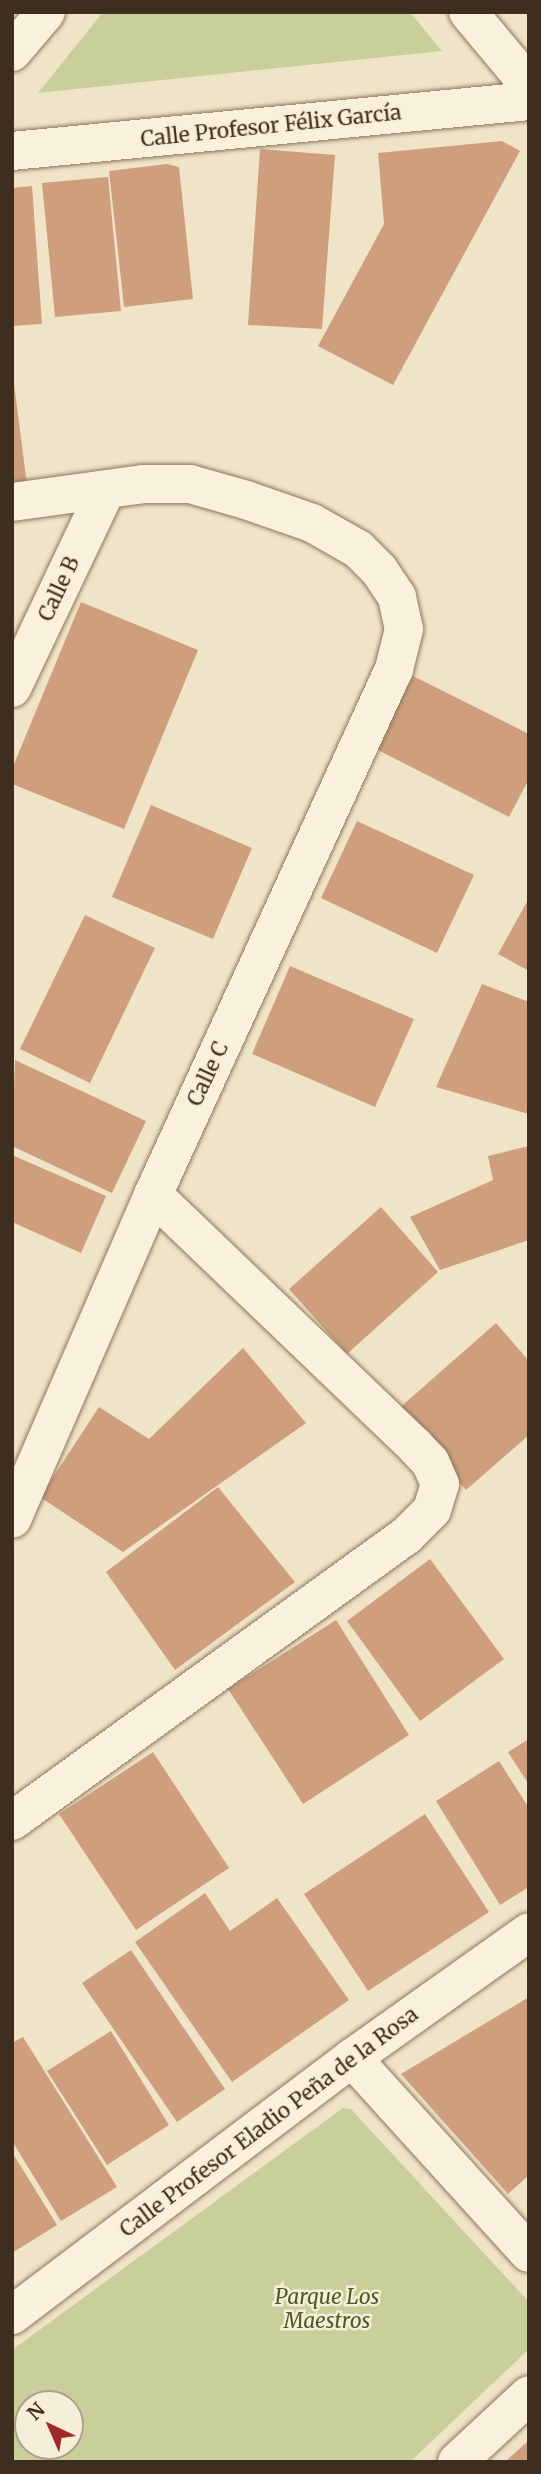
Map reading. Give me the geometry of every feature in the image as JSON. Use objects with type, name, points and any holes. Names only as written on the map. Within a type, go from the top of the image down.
[{"type":"street","points":[[12,52],[46,12]]},
{"type":"street","points":[[468,12],[529,85]]},
{"type":"street","name":"Calle Profesor Félix García","points":[[12,151],[529,101]]},
{"type":"street","name":"Calle C","points":[[12,1519],[153,1195],[394,669],[404,629],[397,597],[379,570],[358,549],[313,523],[190,484],[143,484],[106,490]]},
{"type":"street","points":[[12,502],[106,490]]},
{"type":"street","name":"Calle B","points":[[12,688],[106,490]]},
{"type":"street","points":[[12,1821],[405,1536],[432,1510],[440,1484],[430,1462],[414,1445],[153,1195]]},
{"type":"street","name":"Calle Profesor Eladio Peña de la Rosa","points":[[12,2315],[352,2058],[529,1932]]},
{"type":"street","points":[[352,2058],[529,2253]]},
{"type":"street","points":[[457,2462],[529,2395]]},
{"type":"green space","points":[[103,12],[410,12],[442,51],[38,93]]},
{"type":"green space","name":"Parque Los Maestros","points":[[343,2108],[351,2109],[529,2302],[529,2349],[410,2462],[12,2462],[12,2350]]},
{"type":"building","points":[[502,141],[520,151],[393,385],[318,346],[384,224],[378,153]]},
{"type":"building","points":[[260,149],[335,155],[322,329],[248,325]]},
{"type":"building","points":[[167,164],[179,167],[193,299],[124,307],[109,171]]},
{"type":"building","points":[[108,177],[121,311],[55,317],[42,183]]},
{"type":"building","points":[[32,186],[42,324],[12,326],[12,188]]},
{"type":"building","points":[[12,368],[27,485],[12,486]]},
{"type":"building","points":[[81,602],[198,650],[124,829],[12,784],[12,769]]},
{"type":"building","points":[[413,676],[529,734],[529,779],[509,817],[376,749]]},
{"type":"building","points":[[151,805],[252,848],[213,939],[112,897]]},
{"type":"building","points":[[357,821],[474,875],[437,953],[321,898]]},
{"type":"building","points":[[529,898],[529,971],[498,954]]},
{"type":"building","points":[[85,915],[155,948],[90,1083],[20,1049]]},
{"type":"building","points":[[290,966],[414,1019],[375,1107],[252,1054]]},
{"type":"building","points":[[482,984],[529,1002],[529,1114],[436,1087]]},
{"type":"building","points":[[15,1060],[146,1121],[112,1193],[12,1146]]},
{"type":"building","points":[[529,1146],[529,1240],[440,1270],[410,1217],[493,1180],[488,1156]]},
{"type":"building","points":[[12,1155],[106,1196],[81,1253],[12,1222]]},
{"type":"building","points":[[381,1207],[438,1272],[347,1354],[289,1289]]},
{"type":"building","points":[[496,1323],[529,1361],[529,1435],[466,1490],[396,1411]]},
{"type":"building","points":[[243,1348],[306,1423],[123,1552],[40,1497],[99,1407],[149,1439]]},
{"type":"building","points":[[218,1487],[295,1582],[175,1670],[106,1572]]},
{"type":"building","points":[[430,1559],[504,1659],[420,1721],[347,1621]]},
{"type":"building","points":[[336,1620],[409,1735],[303,1804],[228,1689]]},
{"type":"building","points":[[529,1739],[529,1785],[508,1752]]},
{"type":"building","points":[[153,1752],[229,1868],[136,1930],[59,1814]]},
{"type":"building","points":[[499,1761],[529,1808],[529,1887],[500,1905],[436,1801]]},
{"type":"building","points":[[425,1814],[489,1912],[368,1991],[304,1894]]},
{"type":"building","points":[[205,1893],[230,1931],[277,1898],[349,2000],[232,2082],[135,1942]]},
{"type":"building","points":[[131,1950],[225,2089],[177,2122],[82,1983]]},
{"type":"building","points":[[529,1997],[529,2175],[508,2194],[401,2074]]},
{"type":"building","points":[[111,2031],[169,2125],[107,2165],[47,2071]]},
{"type":"building","points":[[23,2037],[117,2187],[61,2221],[12,2141],[12,2043]]},
{"type":"building","points":[[12,2152],[57,2225],[12,2253]]},
{"type":"building","points":[[529,2440],[529,2462],[505,2462]]}]
